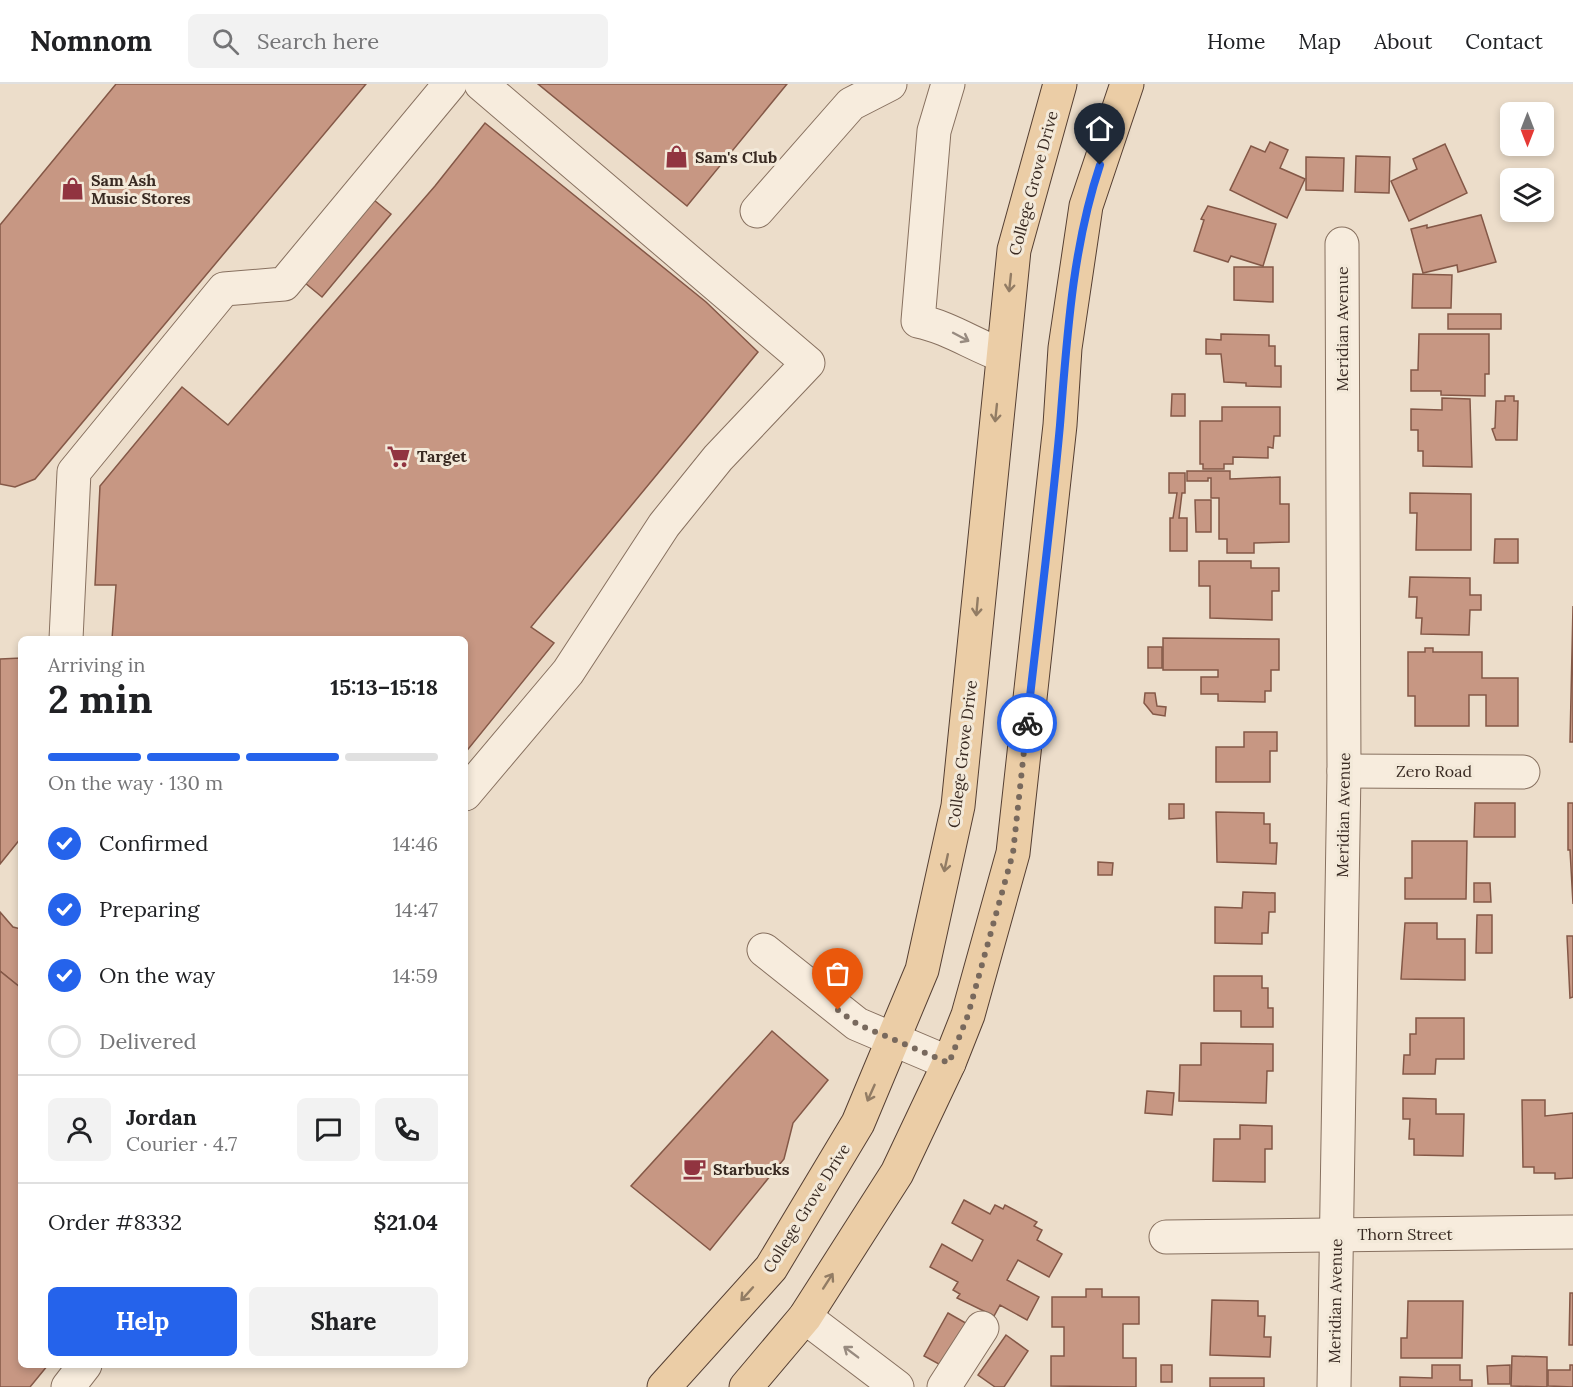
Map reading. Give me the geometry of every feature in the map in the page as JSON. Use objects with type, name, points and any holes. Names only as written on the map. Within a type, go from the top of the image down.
[{"type":"main road","name":"College Grove Drive","points":[[664,1387],[771,1268],[858,1123],[922,970],[958,806],[1014,250],[1060,84]]},
{"type":"main road","points":[[746,1387],[805,1317],[897,1173],[949,1063],[968,1015],[1013,853],[1060,425],[1065,348],[1086,206],[1127,84]]},
{"type":"street","points":[[66,636],[74,472],[224,289],[284,284],[450,84]]},
{"type":"street","points":[[468,790],[568,672],[664,525],[718,458],[808,363],[481,84]]},
{"type":"street","points":[[757,211],[851,104],[890,84]]},
{"type":"street","points":[[948,84],[934,130],[918,321],[937,325],[977,346],[1002,355]]},
{"type":"street","name":"Meridian Avenue","points":[[1334,1387],[1344,771],[1342,244]]},
{"type":"street","name":"Zero Road","points":[[1344,771],[1523,771]]},
{"type":"street","points":[[764,950],[857,1024],[949,1063]]},
{"type":"street","name":"Thorn Street","points":[[1166,1237],[1573,1232]]},
{"type":"street","points":[[805,1317],[897,1387]]},
{"type":"street","points":[[944,1387],[982,1328]]},
{"type":"street","points":[[68,1387],[83,1368]]},
{"type":"building","points":[[116,84],[366,84],[35,479],[15,487],[0,484],[0,225]]},
{"type":"building","name":"Sam's Club","points":[[538,84],[787,84],[687,206]]},
{"type":"building","name":"Target","points":[[485,123],[706,302],[758,352],[531,627],[554,643],[468,749],[468,636],[112,636],[116,585],[95,585],[100,486],[182,387],[228,425],[435,186]]},
{"type":"building","points":[[1270,142],[1288,150],[1280,168],[1305,179],[1287,218],[1230,190],[1251,146],[1265,152]]},
{"type":"building","points":[[1445,144],[1467,193],[1409,221],[1391,181],[1417,169],[1413,159]]},
{"type":"building","points":[[1356,156],[1390,157],[1389,193],[1355,192]]},
{"type":"building","points":[[1306,157],[1344,158],[1343,191],[1306,190]]},
{"type":"building","points":[[374,200],[391,214],[322,297],[305,283]]},
{"type":"building","points":[[1208,206],[1276,224],[1263,266],[1231,256],[1228,262],[1194,251],[1204,220],[1201,219]]},
{"type":"building","points":[[1481,215],[1496,262],[1458,272],[1457,265],[1423,273],[1411,229],[1427,225],[1427,228]]},
{"type":"building","points":[[1234,267],[1273,267],[1273,302],[1234,300]]},
{"type":"building","points":[[1413,274],[1452,275],[1451,308],[1412,308]]},
{"type":"building","points":[[1448,314],[1501,314],[1501,329],[1448,329]]},
{"type":"building","points":[[1221,334],[1269,335],[1269,346],[1275,346],[1275,366],[1281,366],[1281,387],[1246,386],[1246,383],[1224,382],[1221,354],[1206,354],[1206,339],[1221,340]]},
{"type":"building","points":[[1419,334],[1489,334],[1489,374],[1485,374],[1485,396],[1441,395],[1441,391],[1411,391],[1411,370],[1418,370]]},
{"type":"building","points":[[1172,394],[1185,394],[1185,416],[1171,416]]},
{"type":"building","points":[[1505,396],[1514,396],[1514,401],[1518,401],[1517,440],[1496,440],[1492,429],[1495,428],[1496,401],[1505,401]]},
{"type":"building","points":[[1442,398],[1470,399],[1472,467],[1423,466],[1423,451],[1418,451],[1418,430],[1411,430],[1411,409],[1442,410]]},
{"type":"building","points":[[1222,407],[1280,407],[1280,436],[1274,436],[1273,448],[1268,447],[1268,458],[1233,457],[1233,464],[1224,464],[1224,469],[1203,469],[1203,464],[1200,464],[1200,421],[1222,421]]},
{"type":"building","points":[[1187,471],[1230,471],[1230,479],[1280,477],[1280,504],[1289,504],[1289,542],[1254,543],[1254,553],[1227,553],[1227,539],[1219,539],[1219,498],[1211,498],[1211,478],[1208,478],[1208,481],[1187,481]]},
{"type":"building","points":[[1169,473],[1185,473],[1185,493],[1182,493],[1179,518],[1187,518],[1187,551],[1170,551],[1170,518],[1173,518],[1177,493],[1169,493]]},
{"type":"building","points":[[1410,493],[1471,494],[1471,550],[1416,550],[1417,513],[1410,513]]},
{"type":"building","points":[[1195,500],[1211,500],[1211,532],[1196,532]]},
{"type":"building","points":[[1495,539],[1518,539],[1518,563],[1494,563]]},
{"type":"building","points":[[1199,561],[1251,561],[1251,568],[1279,568],[1279,591],[1272,591],[1272,620],[1210,618],[1210,586],[1199,586]]},
{"type":"building","points":[[1410,577],[1470,578],[1470,595],[1481,595],[1481,610],[1470,610],[1469,635],[1421,634],[1422,618],[1416,618],[1417,597],[1409,597]]},
{"type":"building","points":[[1573,606],[1573,742],[1570,742]]},
{"type":"building","points":[[1163,638],[1279,639],[1279,670],[1271,670],[1271,691],[1265,691],[1265,702],[1218,701],[1218,694],[1201,694],[1201,677],[1218,677],[1218,670],[1163,670]]},
{"type":"building","points":[[1148,647],[1162,647],[1162,668],[1148,668]]},
{"type":"building","points":[[1425,648],[1433,648],[1433,652],[1482,652],[1482,678],[1518,678],[1518,726],[1486,726],[1486,695],[1469,695],[1469,726],[1415,726],[1415,696],[1408,696],[1408,652],[1425,652]]},
{"type":"building","points":[[18,658],[18,842],[0,864],[0,659]]},
{"type":"building","points":[[1145,693],[1155,693],[1157,706],[1166,707],[1165,716],[1153,714],[1144,703]]},
{"type":"building","points":[[1244,732],[1277,732],[1277,751],[1270,751],[1270,782],[1216,782],[1216,747],[1244,747]]},
{"type":"building","points":[[1475,803],[1515,803],[1515,837],[1474,837]]},
{"type":"building","points":[[1568,803],[1573,803],[1573,904],[1570,850],[1568,850]]},
{"type":"building","points":[[1169,804],[1184,804],[1184,818],[1169,819]]},
{"type":"building","points":[[1216,812],[1264,813],[1264,824],[1270,824],[1270,843],[1277,843],[1276,864],[1217,862]]},
{"type":"building","points":[[1412,841],[1467,841],[1466,899],[1405,899],[1405,878],[1412,878]]},
{"type":"building","points":[[1098,862],[1113,863],[1112,875],[1098,875]]},
{"type":"building","points":[[1474,883],[1490,883],[1491,902],[1474,902]]},
{"type":"building","points":[[1243,892],[1275,893],[1275,912],[1269,912],[1268,933],[1262,933],[1262,944],[1215,943],[1215,907],[1242,908]]},
{"type":"building","points":[[0,912],[13,927],[18,928],[18,986],[0,971]]},
{"type":"building","points":[[1477,915],[1492,915],[1492,953],[1476,953]]},
{"type":"building","points":[[1405,923],[1437,923],[1437,939],[1465,939],[1465,980],[1401,979]]},
{"type":"building","points":[[1567,936],[1573,936],[1573,997],[1570,998]]},
{"type":"building","points":[[0,971],[18,986],[18,1368],[46,1368],[30,1387],[0,1387]]},
{"type":"building","points":[[1214,976],[1262,976],[1262,988],[1268,988],[1268,1008],[1273,1008],[1273,1027],[1241,1027],[1241,1011],[1214,1011]]},
{"type":"building","points":[[1416,1018],[1464,1018],[1464,1059],[1436,1059],[1435,1074],[1403,1074],[1404,1055],[1410,1055],[1410,1034],[1416,1034]]},
{"type":"building","points":[[772,1031],[828,1080],[793,1123],[784,1159],[710,1250],[631,1186]]},
{"type":"building","points":[[1201,1043],[1273,1044],[1273,1071],[1267,1071],[1266,1103],[1179,1101],[1180,1065],[1201,1065]]},
{"type":"building","points":[[1147,1091],[1174,1093],[1172,1115],[1145,1113]]},
{"type":"building","points":[[1403,1098],[1436,1099],[1436,1114],[1464,1114],[1463,1156],[1414,1155],[1414,1139],[1409,1139],[1410,1119],[1403,1119]]},
{"type":"building","points":[[1522,1100],[1545,1100],[1545,1116],[1573,1113],[1573,1178],[1555,1179],[1555,1173],[1534,1173],[1534,1167],[1523,1167]]},
{"type":"building","points":[[1240,1125],[1272,1126],[1272,1149],[1265,1149],[1265,1182],[1213,1181],[1214,1139],[1240,1139]]},
{"type":"building","points":[[964,1200],[990,1214],[995,1205],[1003,1209],[1005,1205],[1037,1222],[1034,1226],[1042,1230],[1037,1240],[1062,1254],[1049,1277],[1018,1260],[1007,1280],[1039,1297],[1027,1320],[1000,1305],[994,1316],[957,1298],[960,1294],[953,1290],[958,1282],[930,1267],[942,1244],[972,1261],[983,1240],[952,1223]]},
{"type":"building","points":[[1086,1289],[1102,1289],[1102,1297],[1139,1297],[1139,1324],[1123,1324],[1123,1358],[1136,1358],[1136,1387],[1051,1386],[1051,1356],[1064,1356],[1064,1327],[1052,1327],[1052,1297],[1086,1297]]},
{"type":"building","points":[[1570,1293],[1573,1293],[1573,1345],[1569,1345]]},
{"type":"building","points":[[1212,1300],[1258,1301],[1258,1316],[1265,1316],[1264,1337],[1271,1337],[1270,1357],[1210,1355]]},
{"type":"building","points":[[1408,1301],[1463,1301],[1462,1358],[1401,1358],[1401,1338],[1407,1338]]},
{"type":"building","points":[[948,1313],[971,1326],[948,1369],[924,1356]]},
{"type":"building","points":[[1006,1335],[1028,1351],[1004,1387],[995,1387],[978,1375]]},
{"type":"building","points":[[1512,1356],[1547,1357],[1547,1387],[1511,1386]]},
{"type":"building","points":[[1161,1365],[1172,1365],[1172,1382],[1161,1382]]},
{"type":"building","points":[[1432,1365],[1460,1365],[1460,1380],[1472,1380],[1472,1387],[1400,1387],[1400,1377],[1432,1378]]},
{"type":"building","points":[[1510,1365],[1510,1384],[1488,1384],[1487,1366]]},
{"type":"building","points":[[1570,1365],[1573,1365],[1573,1387],[1548,1386],[1548,1370],[1570,1370]]},
{"type":"building","points":[[1210,1378],[1264,1378],[1264,1387],[1210,1387]]},
{"type":"way so far","points":[[838,1010],[857,1024],[949,1063],[968,1015],[1013,853],[1027,723]]},
{"type":"place","name":"Sam's Club","points":[[677,157]]},
{"type":"place","name":"Sam Ash Music Stores","points":[[73,189]]},
{"type":"place","name":"Target","points":[[399,456]]},
{"type":"place","name":"Starbucks","points":[[695,1169]]},
{"type":"route","points":[[1027,723],[1060,425],[1065,348],[1086,206],[1100,165]]}]
